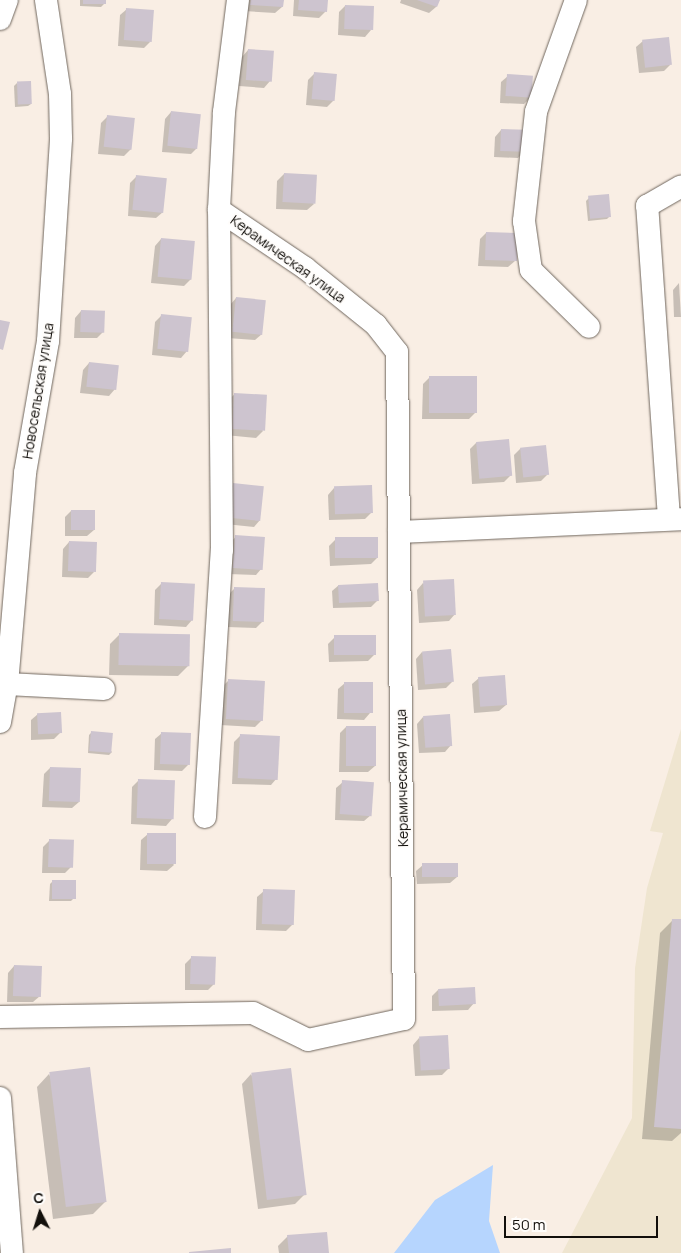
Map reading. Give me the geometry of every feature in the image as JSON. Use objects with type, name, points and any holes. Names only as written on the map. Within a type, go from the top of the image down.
[{"type":"street","points":[[0,19],[7,0]]},
{"type":"street","name":"Новосельская улица","points":[[0,722],[7,684],[25,473],[48,341],[62,138],[60,94],[46,0]]},
{"type":"street","name":"Керамическая улица","points":[[205,816],[222,550],[220,210],[224,112],[238,0]]},
{"type":"street","points":[[576,0],[536,112],[524,221],[531,270],[589,327]]},
{"type":"street","points":[[399,532],[675,519],[647,206],[681,186]]},
{"type":"street","name":"Керамическая улица","points":[[0,1017],[253,1013],[308,1040],[404,1019],[397,352],[376,325],[305,268],[220,210]]},
{"type":"street","points":[[7,684],[104,688]]},
{"type":"street","points":[[0,1098],[12,1253]]},
{"type":"shaded area","points":[[681,729],[681,1253],[562,1253],[632,1118],[635,968],[647,888],[663,833],[650,831]]},
{"type":"water","points":[[493,1165],[489,1221],[500,1253],[394,1253],[435,1200]]},
{"type":"building","points":[[83,0],[106,0],[106,4],[83,4]]},
{"type":"building","points":[[251,0],[284,0],[283,7],[250,5]]},
{"type":"building","points":[[299,0],[328,0],[327,12],[298,10]]},
{"type":"building","points":[[417,0],[440,0],[437,7]]},
{"type":"building","points":[[345,5],[374,6],[373,30],[344,29]]},
{"type":"building","points":[[126,8],[154,10],[152,42],[124,40]]},
{"type":"building","points":[[669,37],[672,65],[645,68],[642,40]]},
{"type":"building","points":[[248,49],[274,51],[272,82],[246,80]]},
{"type":"building","points":[[314,72],[337,74],[335,101],[312,99]]},
{"type":"building","points":[[507,74],[533,76],[531,98],[505,96]]},
{"type":"building","points":[[17,81],[31,81],[32,104],[18,104]]},
{"type":"building","points":[[171,111],[201,114],[197,149],[167,146]]},
{"type":"building","points":[[107,115],[135,118],[132,150],[104,147]]},
{"type":"building","points":[[501,129],[526,130],[525,152],[500,151]]},
{"type":"building","points":[[284,173],[317,175],[315,204],[282,202]]},
{"type":"building","points":[[136,175],[167,178],[163,213],[132,210]]},
{"type":"building","points":[[609,194],[611,217],[590,219],[588,196]]},
{"type":"building","points":[[486,232],[518,233],[517,261],[485,260]]},
{"type":"building","points":[[161,238],[195,241],[191,280],[158,277]]},
{"type":"building","points":[[236,297],[266,300],[262,335],[232,332]]},
{"type":"building","points":[[81,310],[105,311],[104,333],[80,332]]},
{"type":"building","points":[[161,314],[192,317],[188,352],[157,349]]},
{"type":"building","points":[[0,320],[10,322],[3,350],[0,349]]},
{"type":"building","points":[[89,362],[119,365],[116,390],[86,387]]},
{"type":"building","points":[[429,376],[477,376],[477,413],[429,413]]},
{"type":"building","points":[[234,393],[267,395],[265,431],[232,429]]},
{"type":"building","points":[[509,439],[512,476],[479,479],[476,442]]},
{"type":"building","points":[[546,445],[549,475],[523,478],[520,448]]},
{"type":"building","points":[[233,483],[264,486],[260,521],[229,518]]},
{"type":"building","points":[[372,485],[373,513],[335,514],[334,486]]},
{"type":"building","points":[[71,510],[95,510],[95,530],[71,530]]},
{"type":"building","points":[[235,535],[265,537],[263,570],[233,568]]},
{"type":"building","points":[[335,537],[378,537],[378,558],[335,558]]},
{"type":"building","points":[[69,541],[97,542],[96,572],[68,571]]},
{"type":"building","points":[[454,579],[456,615],[425,617],[423,581]]},
{"type":"building","points":[[161,582],[195,584],[193,621],[159,619]]},
{"type":"building","points":[[378,583],[379,601],[339,603],[338,585]]},
{"type":"building","points":[[234,587],[265,588],[264,622],[233,621]]},
{"type":"building","points":[[119,633],[190,634],[189,666],[118,665]]},
{"type":"building","points":[[334,635],[376,635],[376,655],[334,655]]},
{"type":"building","points":[[451,649],[454,682],[425,684],[422,652]]},
{"type":"building","points":[[505,675],[507,705],[480,707],[478,677]]},
{"type":"building","points":[[228,679],[265,681],[263,721],[226,719]]},
{"type":"building","points":[[344,682],[373,682],[373,713],[344,713]]},
{"type":"building","points":[[61,712],[62,733],[38,734],[37,713]]},
{"type":"building","points":[[450,714],[452,746],[425,748],[423,716]]},
{"type":"building","points":[[346,726],[376,726],[376,766],[346,766]]},
{"type":"building","points":[[91,731],[113,733],[111,753],[89,751]]},
{"type":"building","points":[[161,732],[191,733],[190,765],[160,764]]},
{"type":"building","points":[[240,734],[280,736],[278,780],[238,778]]},
{"type":"building","points":[[50,767],[81,768],[80,802],[49,801]]},
{"type":"building","points":[[138,779],[175,780],[174,819],[137,818]]},
{"type":"building","points":[[342,780],[374,782],[372,816],[340,814]]},
{"type":"building","points":[[147,833],[176,833],[176,864],[147,864]]},
{"type":"building","points":[[49,839],[74,840],[73,868],[48,867]]},
{"type":"building","points":[[422,863],[458,863],[458,877],[422,877]]},
{"type":"building","points":[[52,880],[76,880],[76,899],[52,899]]},
{"type":"building","points":[[263,889],[295,890],[294,925],[262,924]]},
{"type":"building","points":[[672,919],[681,919],[681,1129],[654,1127]]},
{"type":"building","points":[[191,956],[216,957],[215,985],[190,984]]},
{"type":"building","points":[[14,965],[42,966],[41,997],[13,996]]},
{"type":"building","points":[[475,987],[476,1004],[439,1006],[438,989]]},
{"type":"building","points":[[448,1035],[450,1069],[421,1070],[419,1037]]},
{"type":"building","points":[[90,1067],[107,1202],[66,1207],[49,1072]]},
{"type":"building","points":[[291,1068],[307,1195],[267,1200],[251,1073]]},
{"type":"building","points":[[327,1232],[329,1253],[289,1253],[287,1235]]},
{"type":"building","points":[[231,1248],[231,1253],[189,1253],[189,1252]]}]
